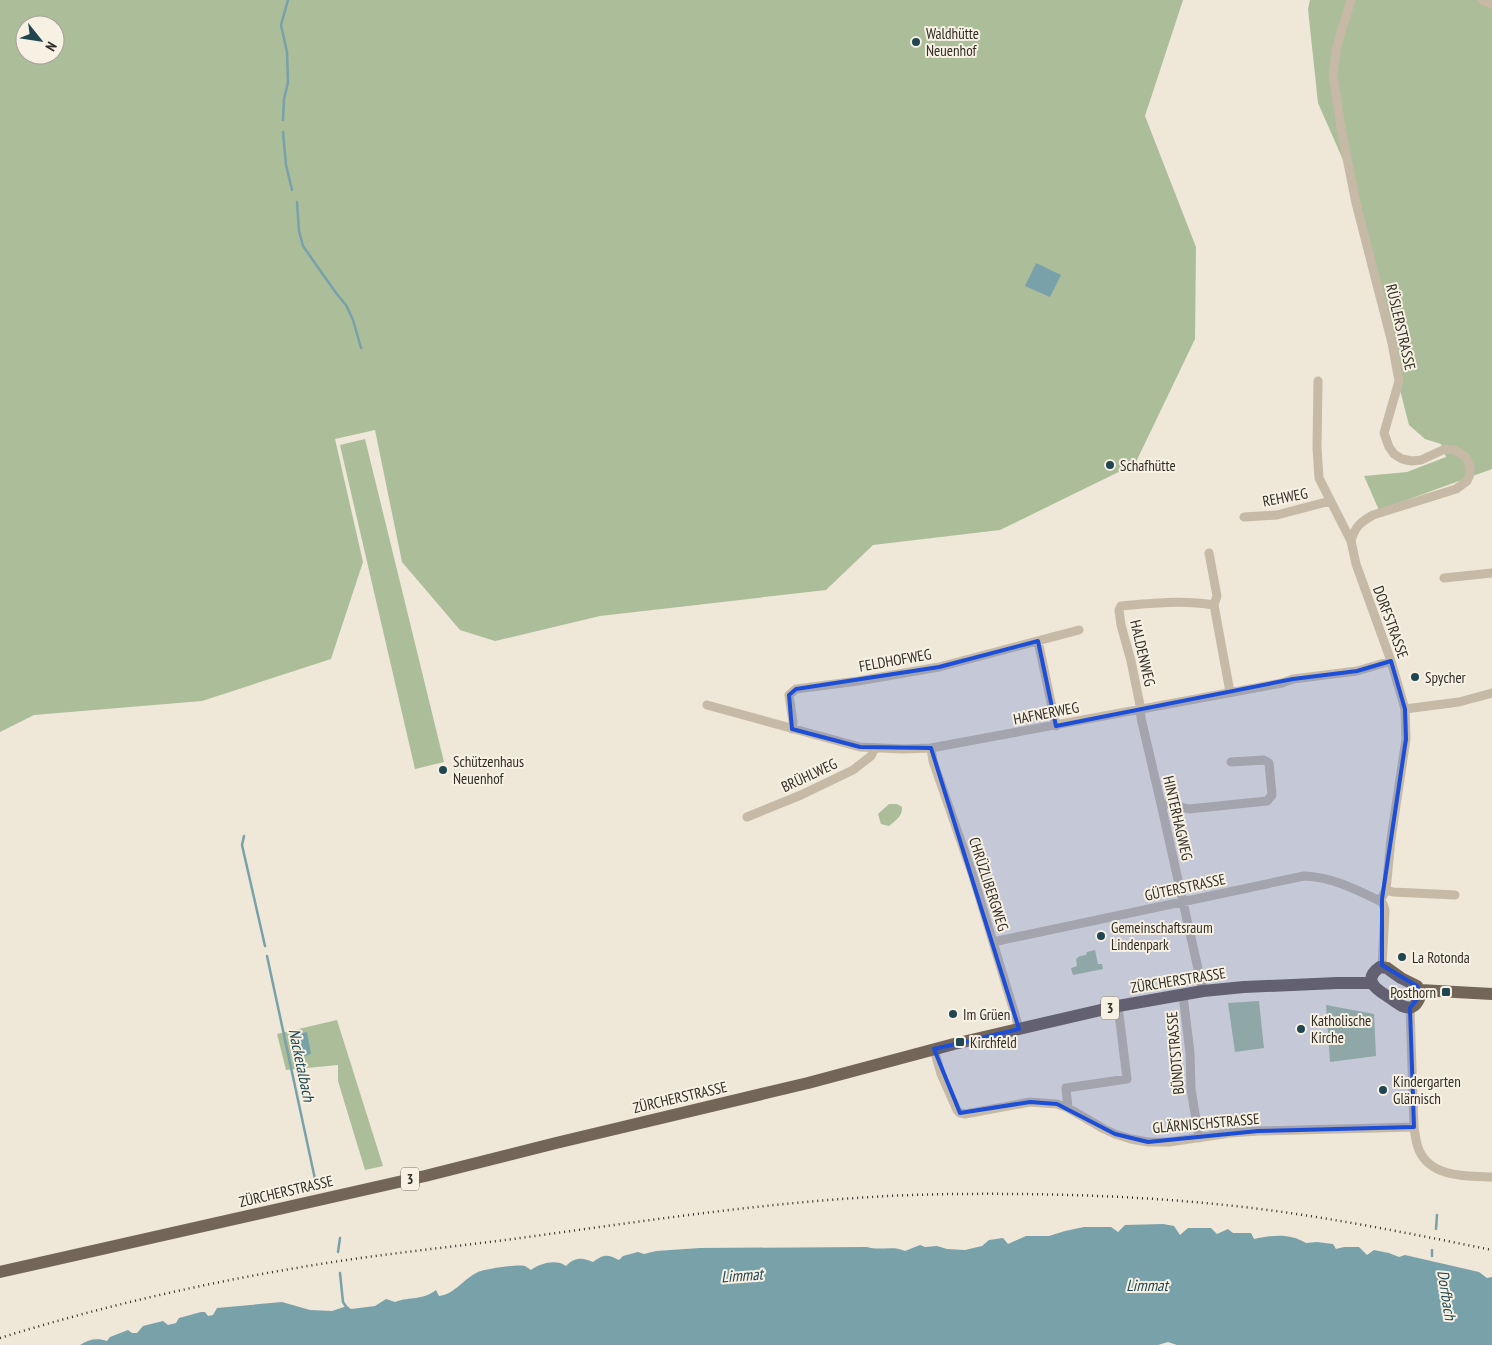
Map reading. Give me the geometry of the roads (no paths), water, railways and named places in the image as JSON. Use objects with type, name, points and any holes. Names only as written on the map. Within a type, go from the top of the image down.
[{"type":"main road","points":[[1382,966],[1417,986],[1420,990],[1420,998],[1415,1005],[1410,1007],[1401,1005],[1376,989],[1371,978],[1375,971],[1382,966]]},
{"type":"main road","name":"ZÜRCHERSTRASSE","points":[[0,1272],[425,1176],[808,1083],[1019,1028],[1118,1006],[1203,991],[1244,987],[1372,983]]},
{"type":"main road","points":[[1420,990],[1492,994]]},
{"type":"street","name":"RÜSLERSTRASSE","points":[[1351,0],[1337,46],[1333,74],[1341,128],[1356,203],[1400,381],[1384,433],[1389,447],[1394,454],[1402,459],[1421,460],[1445,449],[1455,450],[1466,457],[1470,466],[1470,474],[1467,481],[1456,489],[1373,514],[1361,522],[1354,531],[1351,541]]},
{"type":"street","points":[[1482,0],[1492,4]]},
{"type":"street","name":"DORFSTRASSE","points":[[1318,381],[1317,448],[1319,478],[1351,541],[1361,581],[1391,661],[1405,709],[1406,739],[1391,839],[1386,890],[1380,901]]},
{"type":"street","name":"REHWEG","points":[[1244,517],[1277,515],[1330,501]]},
{"type":"street","points":[[1209,554],[1217,596],[1214,605],[1230,692]]},
{"type":"street","points":[[1444,578],[1492,572]]},
{"type":"street","name":"HALDENWEG","points":[[1140,709],[1119,610],[1122,606],[1151,603],[1197,602],[1214,605]]},
{"type":"street","name":"FELDHOFWEG","points":[[792,728],[793,722],[789,695],[796,689],[858,681],[938,667],[1079,630]]},
{"type":"street","points":[[1038,642],[1056,726]]},
{"type":"street","name":"HAFNERWEG","points":[[707,705],[860,747],[930,748],[1056,726],[1293,679],[1357,671],[1391,661]]},
{"type":"street","points":[[1405,709],[1459,702],[1492,693]]},
{"type":"street","name":"HINTERHAGWEG","points":[[1140,709],[1203,991]]},
{"type":"street","name":"BRÜHLWEG","points":[[747,817],[801,795],[853,770],[871,756],[875,748]]},
{"type":"street","name":"CHRÜZLIBERGWEG","points":[[930,748],[1019,1028]]},
{"type":"street","points":[[1161,804],[1170,804],[1189,809],[1267,801],[1272,795],[1269,763],[1264,760],[1231,762]]},
{"type":"street","name":"GÜTERSTRASSE","points":[[993,942],[1304,876],[1333,880],[1380,901]]},
{"type":"street","points":[[1386,890],[1455,896]]},
{"type":"street","points":[[1380,901],[1384,904],[1385,910],[1382,966]]},
{"type":"street","name":"BÜNDTSTRASSE","points":[[1183,995],[1190,1053],[1191,1089],[1199,1138]]},
{"type":"street","points":[[1068,1108],[1066,1088],[1127,1079],[1118,1006]]},
{"type":"street","points":[[1410,1007],[1414,1127],[1419,1151],[1435,1168],[1447,1173],[1460,1176],[1492,1178]]},
{"type":"street","name":"GLÄRNISCHSTRASSE","points":[[934,1049],[941,1074],[958,1110],[960,1113],[965,1114],[1019,1103],[1042,1102],[1058,1104],[1104,1129],[1131,1139],[1148,1142],[1169,1142],[1258,1131],[1414,1127]]},
{"type":"water","points":[[1036,263],[1061,275],[1050,297],[1025,286]]},
{"type":"water","points":[[307,1032],[311,1054],[302,1057],[294,1048],[293,1035]]},
{"type":"water","name":"Limmat","points":[[1163,1224],[1174,1226],[1180,1235],[1188,1228],[1211,1228],[1217,1234],[1228,1229],[1233,1233],[1251,1233],[1254,1239],[1288,1236],[1306,1243],[1333,1244],[1336,1249],[1359,1247],[1367,1255],[1374,1250],[1399,1257],[1405,1255],[1479,1272],[1487,1278],[1492,1277],[1492,1345],[1177,1345],[1168,1342],[1158,1345],[80,1345],[93,1340],[107,1341],[110,1337],[128,1330],[132,1333],[137,1333],[143,1326],[163,1321],[168,1325],[176,1323],[179,1318],[201,1312],[205,1312],[208,1316],[213,1315],[217,1308],[282,1302],[310,1310],[332,1311],[347,1306],[351,1309],[375,1306],[386,1299],[395,1302],[421,1297],[436,1290],[439,1296],[445,1295],[478,1272],[508,1266],[525,1266],[531,1270],[539,1265],[549,1263],[558,1263],[566,1266],[572,1261],[579,1259],[593,1262],[600,1257],[606,1256],[619,1260],[623,1256],[638,1252],[644,1254],[656,1251],[700,1248],[867,1247],[896,1248],[905,1251],[920,1245],[965,1250],[982,1246],[989,1240],[1003,1238],[1008,1244],[1026,1236],[1049,1236],[1084,1227],[1111,1227],[1118,1232],[1125,1225]]},
{"type":"waterway","points":[[283,120],[284,99],[288,82],[287,52],[281,25],[288,0]]},
{"type":"waterway","points":[[283,132],[286,165],[292,190]]},
{"type":"waterway","points":[[297,202],[299,231],[303,246],[346,305],[353,320],[361,348]]},
{"type":"waterway","name":"Nacketalbach","points":[[244,836],[242,845],[265,946]]},
{"type":"waterway","name":"Nacketalbach","points":[[267,956],[315,1179]]},
{"type":"waterway","name":"Dorfbach","points":[[1436,1229],[1437,1215]]},
{"type":"waterway","name":"Nacketalbach","points":[[338,1252],[340,1238]]},
{"type":"waterway","name":"Dorfbach","points":[[1432,1250],[1432,1256]]},
{"type":"waterway","name":"Nacketalbach","points":[[340,1273],[343,1302],[347,1308]]},
{"type":"railway","points":[[0,1338],[150,1297],[302,1267],[735,1209],[902,1195],[1080,1195],[1161,1199],[1309,1216],[1492,1250]]},
{"type":"place","name":"Waldhütte Neuenhof","points":[[916,42]]},
{"type":"place","name":"Schafhütte","points":[[1110,465]]},
{"type":"place","name":"Spycher","points":[[1415,677]]},
{"type":"place","name":"Schützenhaus Neuenhof","points":[[443,770]]},
{"type":"place","name":"Gemeinschaftsraum Lindenpark","points":[[1101,936]]},
{"type":"place","name":"La Rotonda","points":[[1402,957]]},
{"type":"place","name":"Posthorn","points":[[1446,992]]},
{"type":"place","name":"Im Grüen","points":[[953,1014]]},
{"type":"place","name":"Katholische Kirche","points":[[1301,1029]]},
{"type":"place","name":"Kirchfeld","points":[[960,1042]]},
{"type":"place","name":"Kindergarten Glärnisch","points":[[1383,1090]]}]
